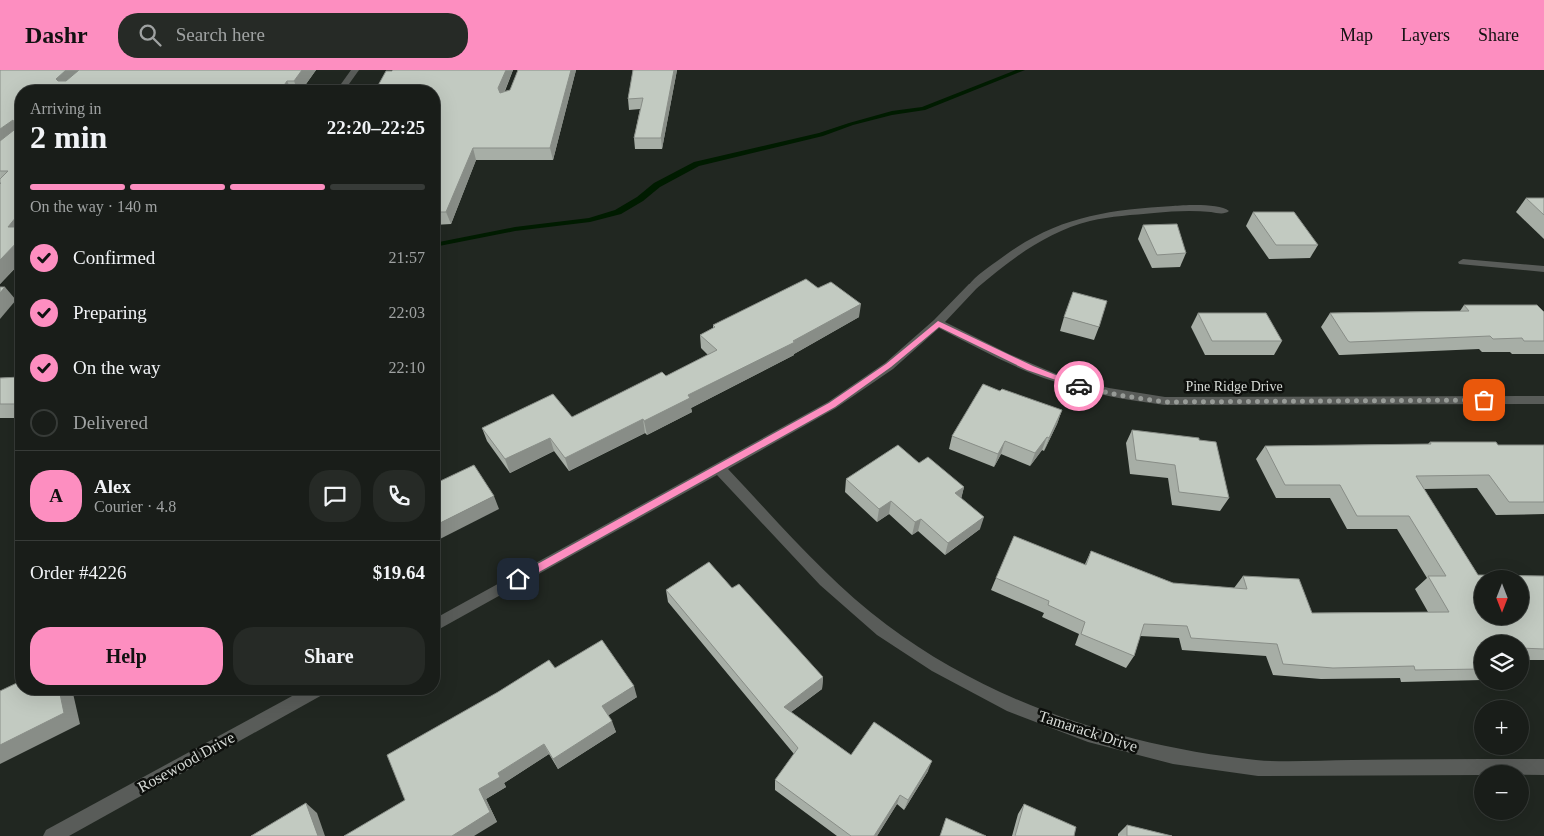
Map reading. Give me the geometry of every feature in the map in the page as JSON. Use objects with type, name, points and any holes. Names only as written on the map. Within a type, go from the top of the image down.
[{"type":"street","points":[[344,85],[355,70]]},
{"type":"street","points":[[440,623],[832,405],[889,366],[938,323],[973,286],[1006,258],[1034,241],[1077,221],[1132,212],[1200,207],[1224,211]]},
{"type":"street","points":[[1463,262],[1544,268]]},
{"type":"street","name":"Pine Ridge Drive","points":[[938,323],[1030,368],[1074,384],[1118,395],[1165,402],[1544,400]]},
{"type":"street","name":"Tamarack Drive","points":[[719,468],[825,581],[882,630],[937,666],[1013,706],[1088,734],[1172,756],[1258,768],[1544,767]]},
{"type":"street","name":"Rosewood Drive","points":[[52,836],[308,695]]},
{"type":"building","points":[[0,70],[66,70],[56,79],[58,81],[66,81],[79,70],[302,70],[294,81],[287,81],[284,85],[15,85],[15,218],[8,227],[15,227],[15,244],[0,260],[0,179],[8,171],[0,171],[0,141],[14,130],[13,120],[0,129]]},
{"type":"building","points":[[506,70],[498,88],[500,93],[510,90],[518,70],[571,70],[550,148],[473,148],[446,212],[440,212],[440,85],[378,85],[386,71]]},
{"type":"building","points":[[633,70],[674,70],[661,138],[634,138],[643,98],[628,99]]},
{"type":"building","points":[[1526,198],[1544,198],[1544,215]]},
{"type":"building","points":[[1253,212],[1294,212],[1318,245],[1276,245]]},
{"type":"building","points":[[1177,224],[1186,253],[1157,255],[1143,225]]},
{"type":"building","points":[[806,279],[818,288],[831,282],[861,304],[793,341],[795,342],[688,395],[690,398],[565,458],[550,438],[505,459],[482,428],[553,394],[572,417],[662,372],[666,376],[717,350],[700,335],[715,327],[713,325]]},
{"type":"building","points":[[1073,292],[1107,301],[1099,327],[1064,317]]},
{"type":"building","points":[[1464,305],[1537,305],[1544,312],[1544,341],[1524,341],[1522,338],[1493,339],[1490,336],[1350,342],[1330,313],[1469,311]]},
{"type":"building","points":[[1198,313],[1266,313],[1282,341],[1212,341]]},
{"type":"building","points":[[15,377],[15,404],[0,404],[0,378]]},
{"type":"building","points":[[983,384],[1062,410],[1049,438],[1047,437],[1035,453],[1005,441],[998,454],[952,436]]},
{"type":"building","points":[[1132,430],[1199,438],[1199,440],[1216,442],[1229,498],[1179,492],[1175,465],[1136,460]]},
{"type":"building","points":[[1430,442],[1496,442],[1498,445],[1544,445],[1544,502],[1509,502],[1489,475],[1416,476],[1475,570],[1474,625],[1529,625],[1529,576],[1544,576],[1544,649],[1529,648],[1529,635],[1474,635],[1474,669],[1415,670],[1414,666],[1333,668],[1283,664],[1277,644],[1191,638],[1187,626],[1144,624],[1134,656],[1081,634],[1085,622],[1048,605],[1049,601],[996,578],[1014,536],[1086,565],[1091,551],[1173,583],[1247,589],[1243,576],[1299,579],[1312,613],[1449,612],[1428,576],[1446,576],[1409,516],[1357,516],[1340,485],[1285,485],[1265,446],[1431,444]]},
{"type":"building","points":[[898,445],[919,463],[928,457],[964,487],[955,493],[984,517],[948,543],[921,519],[915,522],[891,501],[879,509],[846,479]]},
{"type":"building","points":[[474,465],[494,496],[440,523],[440,481]]},
{"type":"building","points":[[709,562],[732,588],[739,584],[823,677],[784,707],[851,755],[874,722],[932,761],[908,800],[900,795],[874,836],[851,836],[775,780],[798,748],[666,590]]},
{"type":"building","points":[[602,640],[634,686],[602,706],[612,721],[553,759],[544,744],[498,773],[500,777],[479,789],[490,812],[452,836],[344,836],[405,800],[387,755],[498,692],[549,660],[555,668]]},
{"type":"building","points":[[15,684],[15,695],[60,695],[64,713],[0,745],[0,691]]},
{"type":"building","points":[[306,803],[318,836],[251,836]]},
{"type":"building","points":[[1024,804],[1076,827],[1074,836],[1015,836]]},
{"type":"building","points":[[946,818],[986,836],[940,836]]},
{"type":"building","points":[[1127,825],[1172,836],[1127,836]]},
{"type":"waterway","points":[[440,244],[515,229],[590,220],[618,212],[640,199],[657,185],[697,164],[821,135],[851,124],[892,113],[923,109],[1022,70]]},
{"type":"way so far","points":[[1079,386],[1118,395],[1165,402],[1484,400]]},
{"type":"route","points":[[518,579],[832,405],[889,366],[938,323],[1030,368],[1079,386]]}]
